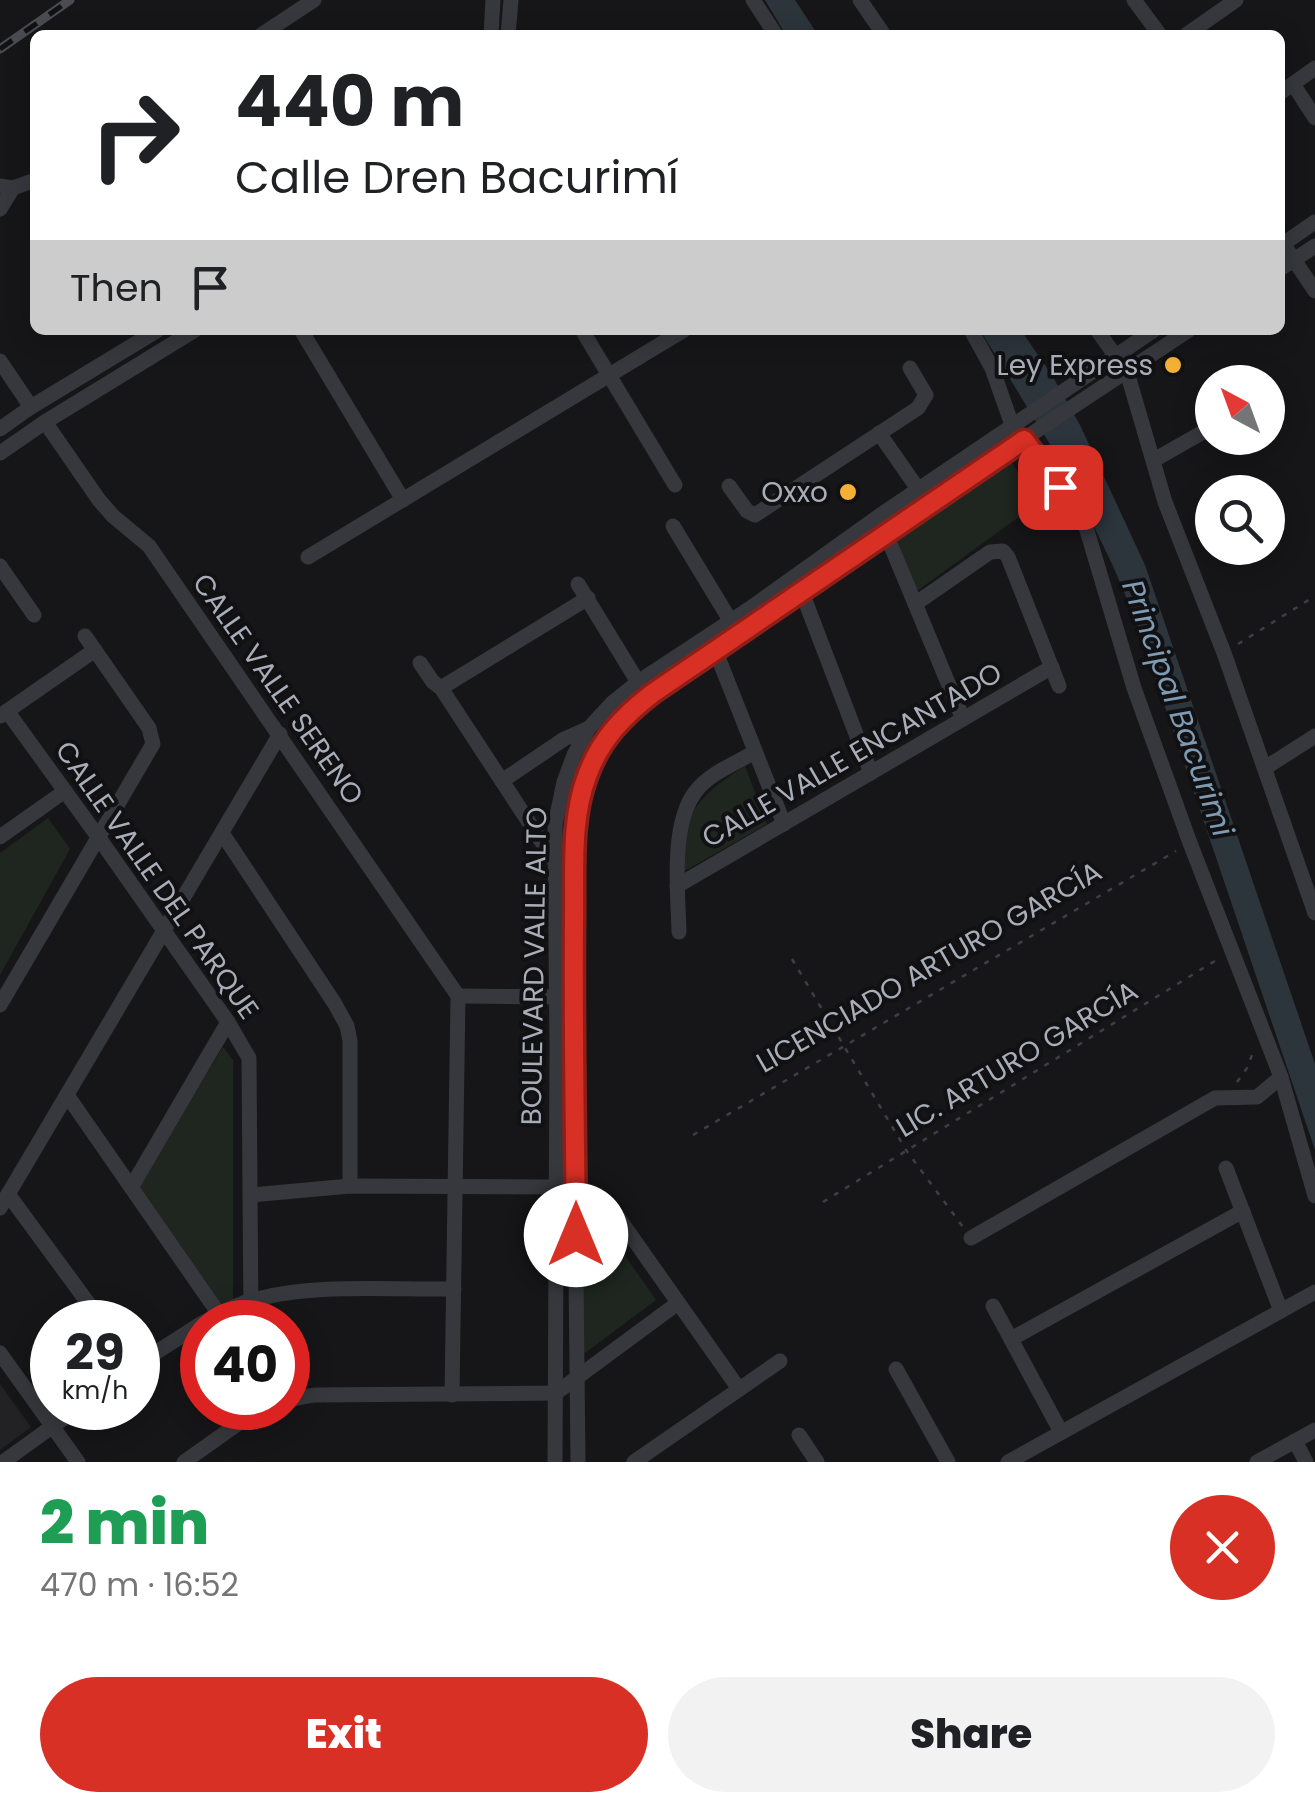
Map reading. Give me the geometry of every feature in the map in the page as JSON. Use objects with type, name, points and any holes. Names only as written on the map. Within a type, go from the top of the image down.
[{"type":"street","points":[[269,30],[314,0]]},
{"type":"street","points":[[491,30],[493,0]]},
{"type":"street","points":[[508,30],[511,0]]},
{"type":"street","points":[[753,0],[773,30]]},
{"type":"street","points":[[860,0],[881,30]]},
{"type":"street","points":[[1134,0],[1156,30]]},
{"type":"street","points":[[1193,30],[1236,0]]},
{"type":"street","points":[[1315,68],[1286,88],[1315,118]]},
{"type":"street","points":[[0,209],[6,187]]},
{"type":"street","points":[[1285,241],[1315,222]]},
{"type":"street","points":[[1285,266],[1315,246]]},
{"type":"street","points":[[1285,248],[1315,291]]},
{"type":"street","points":[[0,429],[150,335]]},
{"type":"street","points":[[0,453],[188,335]]},
{"type":"street","points":[[303,335],[404,500]]},
{"type":"street","points":[[585,335],[676,485]]},
{"type":"street","points":[[308,557],[676,335]]},
{"type":"street","points":[[973,335],[1017,422],[1083,518],[1134,688],[1281,1077],[1315,1196]]},
{"type":"street","points":[[1101,335],[1127,372],[1166,502],[1265,768],[1310,876],[1315,913]]},
{"type":"street","name":"BOULEVARD VALLE ALTO","points":[[555,1462],[555,825],[574,755],[590,728],[638,682],[1146,335]]},
{"type":"street","name":"BOULEVARD VALLE ALTO","points":[[578,1462],[573,997],[576,829],[588,772],[605,738],[626,715],[801,590],[1182,335]]},
{"type":"street","points":[[0,361],[31,407]]},
{"type":"street","points":[[729,486],[747,511],[756,514],[879,434],[918,408],[926,395],[910,368]]},
{"type":"street","name":"CALLE VALLE SERENO","points":[[45,422],[99,500],[149,546],[458,996]]},
{"type":"street","points":[[879,434],[918,489]]},
{"type":"street","points":[[1154,460],[1195,437]]},
{"type":"street","points":[[878,516],[963,719]]},
{"type":"street","points":[[674,526],[730,620]]},
{"type":"street","points":[[915,604],[990,552],[1003,552],[1060,686]]},
{"type":"street","points":[[0,566],[34,614]]},
{"type":"street","points":[[578,584],[638,682]]},
{"type":"street","points":[[801,590],[871,773]]},
{"type":"street","points":[[441,688],[588,598]]},
{"type":"street","points":[[708,634],[784,824]]},
{"type":"street","points":[[0,1004],[154,744],[149,728],[90,643],[4,714]]},
{"type":"street","points":[[420,663],[441,688],[555,862]]},
{"type":"street","name":"CALLE VALLE ENCANTADO","points":[[677,886],[1052,667]]},
{"type":"street","name":"CALLE VALLE DEL PARQUE","points":[[4,714],[99,838],[228,1022],[251,1063],[252,1300]]},
{"type":"street","points":[[502,781],[564,739],[590,728]]},
{"type":"street","points":[[84,1300],[4,1202],[280,734]]},
{"type":"street","points":[[1265,768],[1315,736]]},
{"type":"street","points":[[680,932],[677,886],[686,808],[696,790],[712,776],[756,752]]},
{"type":"street","points":[[0,837],[65,791]]},
{"type":"street","points":[[222,833],[347,1026],[350,1186]]},
{"type":"street","points":[[452,1394],[458,996],[573,997]]},
{"type":"street","points":[[132,1186],[228,1022]]},
{"type":"street","points":[[1257,1097],[1281,1077]]},
{"type":"street","points":[[67,1095],[209,1300]]},
{"type":"street","points":[[970,1238],[1215,1098],[1257,1097],[1290,1109]]},
{"type":"street","points":[[1226,1168],[1281,1311]]},
{"type":"street","points":[[252,1195],[350,1186],[588,1190],[602,1197],[739,1389]]},
{"type":"street","points":[[1011,1339],[1243,1211]]},
{"type":"street","points":[[252,1300],[326,1290],[454,1290]]},
{"type":"street","points":[[1008,1462],[1315,1292]]},
{"type":"street","points":[[310,1396],[556,1393],[678,1303]]},
{"type":"street","points":[[994,1306],[1061,1432]]},
{"type":"street","points":[[0,1353],[30,1394]]},
{"type":"street","points":[[634,1462],[780,1361]]},
{"type":"street","points":[[896,1369],[948,1462]]},
{"type":"street","points":[[3,1462],[47,1430]]},
{"type":"street","points":[[56,1430],[78,1462]]},
{"type":"street","points":[[184,1462],[226,1430]]},
{"type":"street","points":[[1257,1462],[1315,1430]]},
{"type":"street","points":[[799,1435],[817,1462]]},
{"type":"street","points":[[1295,1441],[1306,1462]]},
{"type":"path","points":[[1224,653],[1315,596]]},
{"type":"path","name":"LICENCIADO ARTURO GARCÍA","points":[[693,1135],[1190,843]]},
{"type":"path","name":"LIC. ARTURO GARCÍA","points":[[823,1202],[1232,951]]},
{"type":"path","points":[[792,959],[906,1150],[970,1238]]},
{"type":"path","points":[[1215,1098],[1238,1081],[1247,1068],[1262,1028]]},
{"type":"shaded area","points":[[1012,463],[1038,503],[917,591],[897,540]]},
{"type":"shaded area","points":[[745,766],[767,824],[683,872],[683,839],[691,815],[715,787]]},
{"type":"shaded area","points":[[48,818],[70,849],[0,975],[0,853]]},
{"type":"shaded area","points":[[223,1047],[233,1060],[233,1300],[213,1300],[135,1193]]},
{"type":"shaded area","points":[[581,1193],[656,1300],[581,1356]]},
{"type":"shaded area","points":[[0,1384],[30,1428],[0,1450]]},
{"type":"water","points":[[765,0],[795,0],[815,30],[783,30]]},
{"type":"water","name":"Principal Bacurimi","points":[[983,335],[1024,335],[1080,425],[1145,565],[1315,1064],[1315,1150],[1135,618],[1070,477]]},
{"type":"railway","points":[[0,49],[70,0]]},
{"type":"place","name":"Ley Express","points":[[1173,365]]},
{"type":"place","name":"Oxxo","points":[[848,492]]},
{"type":"route","points":[[576,1235],[576,829],[588,772],[605,738],[653,693],[1024,440],[1060,487]]}]
